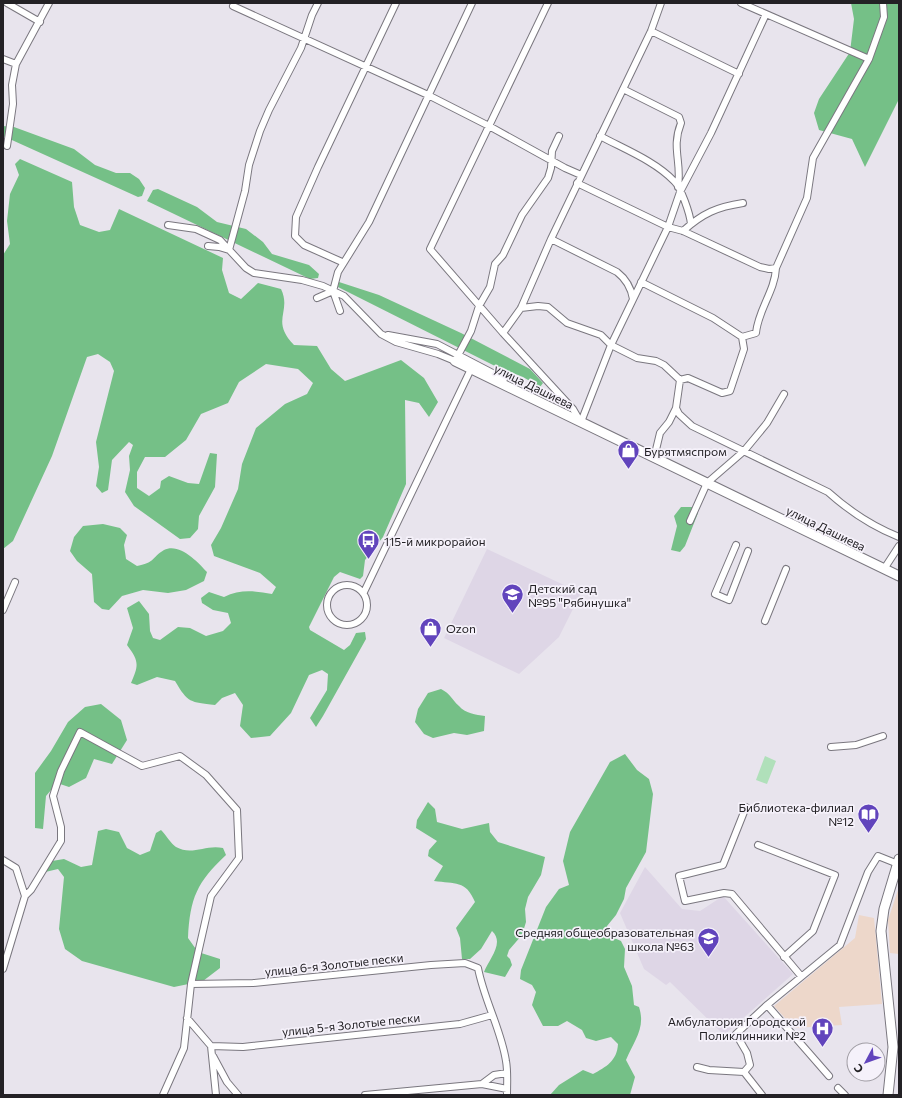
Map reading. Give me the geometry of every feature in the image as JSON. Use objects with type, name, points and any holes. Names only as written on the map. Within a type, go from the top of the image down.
[{"type":"street","points":[[7,3],[40,22]]},
{"type":"street","points":[[7,146],[13,104],[12,85],[16,64],[49,3]]},
{"type":"street","points":[[208,246],[219,246],[229,250],[245,191],[249,165],[260,131],[306,39],[312,15],[318,3]]},
{"type":"street","points":[[342,262],[304,245],[295,236],[296,217],[396,3]]},
{"type":"street","points":[[340,311],[333,291],[342,262],[369,222],[472,3]]},
{"type":"street","points":[[548,3],[430,249],[503,333],[565,400],[581,422]]},
{"type":"street","points":[[503,333],[521,308],[551,239],[651,32],[661,3]]},
{"type":"street","points":[[741,3],[869,59]]},
{"type":"street","points":[[641,282],[713,318],[742,337],[756,334],[759,315],[775,277],[776,268],[806,198],[814,158],[869,59],[884,17],[883,3]]},
{"type":"street","points":[[233,6],[366,65],[428,95],[553,160],[565,168],[582,175]]},
{"type":"street","points":[[581,422],[611,345],[668,227],[679,189],[739,74],[766,14]]},
{"type":"street","points":[[651,32],[739,74]]},
{"type":"street","points":[[3,59],[16,64]]},
{"type":"street","points":[[623,89],[678,117],[681,122],[676,136],[677,159],[680,172],[679,189]]},
{"type":"street","points":[[504,379],[457,358],[471,331],[479,306],[490,287],[495,264],[503,255],[522,215],[548,178],[553,160],[552,150],[559,136]]},
{"type":"street","points":[[600,136],[652,164],[675,182],[690,212],[691,224]]},
{"type":"street","points":[[578,183],[668,227],[683,231],[760,267],[769,269],[776,268]]},
{"type":"street","points":[[683,231],[710,211],[724,206],[743,203]]},
{"type":"street","name":"улица Дашиева","points":[[168,224],[196,229],[220,240],[246,268],[254,273],[302,280],[344,296],[381,334],[396,342],[457,358],[471,369],[899,576]]},
{"type":"street","points":[[551,239],[617,272],[624,278],[632,289],[633,299]]},
{"type":"street","points":[[317,298],[333,291]]},
{"type":"street","points":[[521,308],[538,306],[548,307],[567,323],[602,335],[611,345],[637,358],[656,361],[664,365],[680,380]]},
{"type":"street","points":[[680,380],[688,378],[722,393],[730,391],[744,348],[742,337]]},
{"type":"street","points":[[364,592],[354,587],[343,586],[332,591],[327,601],[327,612],[334,621],[345,626],[356,624],[364,616],[367,605],[364,592],[471,369]]},
{"type":"street","points":[[654,458],[660,433],[669,422],[676,408],[680,380]]},
{"type":"street","points":[[690,521],[707,483],[744,451],[767,423],[784,394]]},
{"type":"street","points":[[676,408],[679,414],[692,426],[828,492],[840,504],[890,534],[899,537]]},
{"type":"street","points":[[736,545],[715,594],[729,600],[748,551]]},
{"type":"street","points":[[884,569],[899,546]]},
{"type":"street","points":[[765,621],[786,569]]},
{"type":"street","points":[[3,610],[15,582]]},
{"type":"street","points":[[3,969],[25,896],[31,890],[60,842],[61,827],[53,796],[61,771],[80,732],[142,766],[180,756],[206,776],[237,810],[239,858],[211,896],[191,984],[184,1048],[163,1095]]},
{"type":"street","points":[[831,747],[856,745],[883,736]]},
{"type":"street","points":[[746,806],[723,865],[679,876],[685,901],[724,892],[732,894],[801,976]]},
{"type":"street","points":[[758,845],[835,875],[813,932],[784,957]]},
{"type":"street","points":[[744,1072],[750,1065],[749,1059],[736,1034],[767,1005],[840,945],[868,872],[878,856],[898,862],[884,909],[881,930],[893,1048],[888,1095]]},
{"type":"street","points":[[3,860],[16,868],[25,896]]},
{"type":"street","name":"улица 6-я Золотые пески","points":[[191,984],[253,983],[465,963],[478,968],[492,1015]]},
{"type":"street","points":[[767,1005],[829,1076]]},
{"type":"street","points":[[365,1095],[482,1084],[507,1092],[505,1052],[492,1015]]},
{"type":"street","name":"улица 5-я Золотые пески","points":[[211,1046],[243,1047],[460,1024],[492,1015]]},
{"type":"street","points":[[187,1018],[211,1046],[216,1095]]},
{"type":"street","points":[[211,1054],[227,1082],[238,1095]]},
{"type":"street","points":[[697,1066],[716,1071],[744,1072],[762,1095]]},
{"type":"street","points":[[482,1084],[494,1075],[507,1073]]},
{"type":"street","points":[[838,1088],[845,1095]]},
{"type":"shaded area","name":"Детский сад №95 \"Рябинушка\"","points":[[487,549],[581,593],[559,637],[519,674],[444,638]]},
{"type":"shaded area","name":"Средняя общеобразовательная школа №63","points":[[645,867],[682,909],[700,911],[723,896],[793,974],[724,1035],[670,982],[666,985],[644,969],[620,913]]},
{"type":"shaded area","points":[[899,887],[899,954],[890,953],[888,920]]},
{"type":"shaded area","points":[[859,915],[874,918],[882,1004],[839,1007],[842,1025],[794,1028],[774,1006],[855,938]]},
{"type":"green space","points":[[851,3],[899,3],[899,99],[865,167],[852,139],[819,130],[814,113],[819,99],[850,52],[854,19]]},
{"type":"green space","points":[[3,126],[14,127],[74,149],[95,165],[116,173],[130,173],[139,179],[145,188],[142,196],[138,197],[3,136]]},
{"type":"green space","points":[[20,159],[72,182],[74,207],[80,225],[99,232],[110,230],[119,209],[223,258],[222,270],[229,293],[241,299],[258,283],[281,289],[284,297],[282,322],[283,329],[287,336],[294,345],[317,346],[331,369],[345,381],[401,360],[424,378],[438,402],[429,417],[419,403],[405,400],[406,484],[383,537],[365,560],[363,576],[360,579],[340,572],[334,577],[309,627],[310,630],[344,650],[350,645],[356,633],[365,632],[366,639],[316,727],[310,718],[327,690],[328,674],[322,670],[309,675],[291,713],[270,736],[251,738],[240,726],[243,705],[235,693],[222,698],[215,705],[190,700],[183,694],[175,681],[157,677],[137,685],[131,683],[135,672],[136,659],[127,645],[133,628],[127,608],[139,601],[149,614],[150,631],[153,638],[160,640],[178,627],[190,628],[206,636],[223,631],[231,623],[228,613],[213,610],[202,603],[201,598],[209,592],[224,597],[230,594],[248,591],[272,594],[276,587],[260,573],[214,556],[211,545],[221,528],[238,489],[242,464],[256,428],[285,404],[307,394],[313,383],[298,369],[266,364],[239,382],[228,403],[201,414],[186,440],[165,457],[145,457],[137,472],[137,488],[149,496],[160,488],[161,481],[169,476],[188,483],[199,484],[210,453],[217,454],[215,487],[199,516],[198,529],[190,538],[180,539],[134,506],[125,492],[130,470],[129,456],[133,445],[129,442],[112,460],[108,490],[102,493],[96,486],[99,467],[96,442],[114,371],[110,362],[98,354],[87,357],[52,456],[13,541],[3,549],[3,255],[10,244],[7,221],[10,194],[19,175],[15,164]]},
{"type":"green space","points":[[158,189],[197,207],[217,222],[246,229],[263,242],[272,254],[309,265],[319,274],[318,278],[310,279],[147,201],[153,190]]},
{"type":"green space","points":[[339,282],[379,295],[461,333],[530,369],[543,383],[540,387],[523,377],[495,366],[338,287]]},
{"type":"green space","points":[[681,507],[693,507],[698,513],[685,546],[680,552],[671,550],[677,526],[674,516]]},
{"type":"green space","points":[[103,524],[120,528],[127,535],[124,545],[126,559],[137,566],[150,561],[164,550],[170,548],[176,549],[188,554],[207,572],[204,581],[186,590],[168,593],[143,590],[122,596],[109,610],[102,609],[94,602],[92,574],[77,561],[70,551],[74,537],[83,526]]},
{"type":"green space","points":[[441,689],[467,712],[485,716],[484,731],[467,735],[454,733],[433,738],[424,734],[415,722],[418,709],[428,693]]},
{"type":"green space","points":[[101,704],[121,720],[127,740],[112,764],[94,759],[86,778],[69,787],[57,783],[46,796],[43,829],[35,828],[35,773],[51,751],[68,722],[85,707]]},
{"type":"green space","points":[[625,754],[637,770],[649,779],[653,794],[646,852],[626,888],[624,899],[616,915],[607,926],[608,933],[612,937],[621,941],[625,949],[624,967],[632,986],[634,1005],[639,1007],[641,1015],[638,1034],[626,1060],[635,1077],[630,1095],[550,1095],[559,1085],[583,1070],[593,1074],[602,1069],[610,1063],[616,1055],[618,1044],[611,1037],[596,1041],[586,1038],[582,1030],[567,1021],[558,1026],[543,1026],[532,1005],[536,992],[532,985],[520,979],[521,970],[546,907],[559,889],[569,885],[563,861],[570,832],[610,762]]},
{"type":"green space","points":[[765,756],[776,761],[767,784],[756,780]]},
{"type":"green space","points":[[428,802],[435,809],[437,822],[462,829],[489,823],[490,832],[498,842],[545,857],[541,875],[528,897],[525,909],[526,922],[522,935],[509,950],[507,956],[512,965],[505,977],[484,972],[495,951],[497,941],[496,936],[492,931],[481,949],[470,959],[462,959],[460,938],[456,928],[475,902],[472,895],[464,886],[454,883],[434,881],[443,866],[428,856],[429,850],[437,841],[416,828],[417,820]]},
{"type":"green space","points":[[106,829],[119,832],[127,848],[140,855],[150,851],[156,833],[161,830],[174,846],[182,849],[193,850],[211,847],[223,848],[226,855],[208,874],[197,892],[193,901],[189,924],[188,938],[198,952],[220,959],[220,968],[203,981],[174,987],[82,961],[65,949],[59,929],[64,877],[58,869],[41,873],[52,861],[64,859],[81,867],[92,865],[98,831]]},
{"type":"place","name":"Бурятмяспром","points":[[628,470]]},
{"type":"place","name":"115-й микрорайон","points":[[368,560]]},
{"type":"place","name":"Детский сад №95 \"Рябинушка\"","points":[[512,614]]},
{"type":"place","name":"Ozon","points":[[430,648]]},
{"type":"place","name":"Библиотека-филиал №12","points":[[869,834]]},
{"type":"place","name":"Средняя общеобразовательная школа №63","points":[[709,958]]},
{"type":"place","name":"Амбулатория Городской Поликлинники №2","points":[[822,1048]]}]
